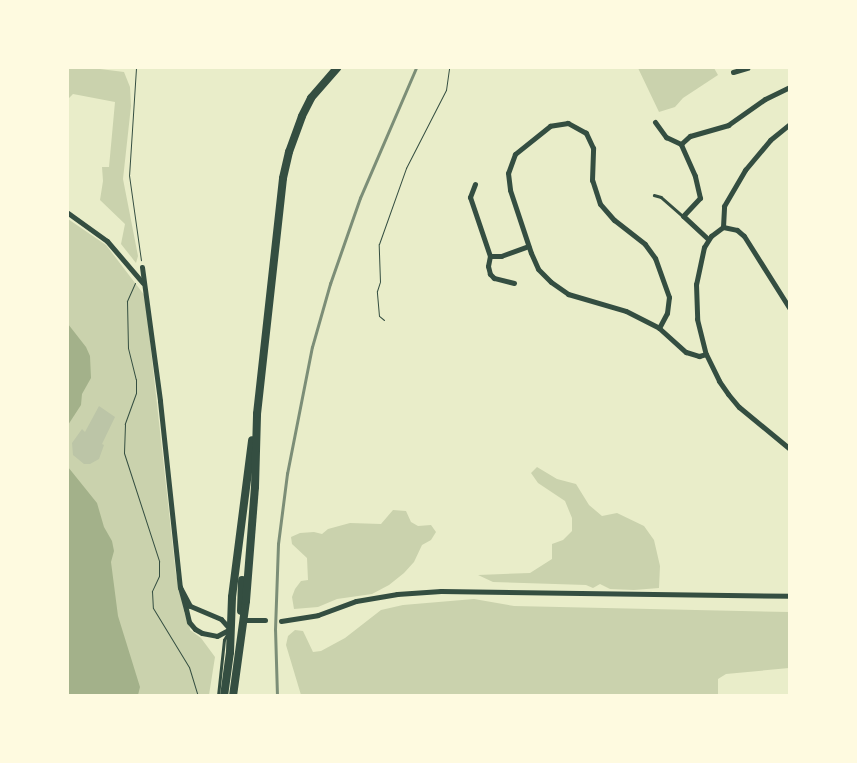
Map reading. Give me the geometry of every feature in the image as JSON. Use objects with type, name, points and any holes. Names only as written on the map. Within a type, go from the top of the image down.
[{"type":"main road","points":[[233,696],[244,620],[256,487],[258,414],[285,165],[292,139],[304,111],[336,68]]},
{"type":"main road","points":[[224,696],[230,652],[232,597],[253,433],[258,414]]},
{"type":"main road","points":[[244,620],[240,599],[246,537],[245,505]]},
{"type":"main road","points":[[230,629],[244,620]]},
{"type":"main road","points":[[230,629],[236,640],[237,666]]},
{"type":"street","points":[[733,72],[747,68]]},
{"type":"street","points":[[681,144],[690,136],[728,125],[737,117],[790,87]]},
{"type":"street","points":[[659,328],[669,304],[660,268],[645,244],[614,220],[600,204],[592,180],[591,143],[582,130],[568,122],[547,127],[519,150],[510,166],[509,184],[528,246],[538,269],[557,287],[573,296],[626,311],[659,328],[686,352],[699,356],[706,354]]},
{"type":"street","points":[[656,122],[666,137],[681,144],[700,198],[683,216],[708,239]]},
{"type":"street","points":[[790,124],[770,140],[745,170],[724,206],[723,227],[708,239],[699,260],[696,284],[697,319],[706,354],[719,381],[739,406],[790,449]]},
{"type":"street","points":[[475,184],[470,197],[490,256],[488,266],[490,274],[494,278],[514,283]]},
{"type":"street","points":[[68,213],[108,241],[144,286]]},
{"type":"street","points":[[723,227],[737,230],[744,236],[790,309]]},
{"type":"street","points":[[490,256],[501,256],[528,246]]},
{"type":"street","points":[[142,267],[160,401],[180,587],[190,622],[194,629],[218,636],[230,629],[221,619],[190,606],[180,587]]},
{"type":"street","points":[[281,621],[318,615],[356,601],[398,594],[441,591],[790,596]]},
{"type":"street","points":[[244,620],[265,620]]},
{"type":"lane","points":[[654,194],[661,196],[683,216]]},
{"type":"lane","points":[[218,696],[224,640],[230,629]]},
{"type":"path","points":[[136,68],[129,175],[142,267]]},
{"type":"path","points":[[384,320],[379,316],[377,291],[380,282],[379,244],[406,168],[446,90],[448,68]]},
{"type":"path","points":[[127,301],[128,348],[136,379],[136,393],[125,424],[124,453],[159,561],[159,576],[152,591],[153,608],[190,667],[198,696]]},
{"type":"shaded area","points":[[68,68],[92,68],[124,72],[130,87],[131,106],[123,179],[138,256],[136,263],[121,244],[125,224],[100,200],[103,181],[102,167],[109,167],[115,102],[73,94],[68,99]]},
{"type":"shaded area","points":[[638,68],[714,68],[718,75],[683,98],[675,107],[659,112]]},
{"type":"shaded area","points":[[68,219],[106,245],[145,296],[176,575],[187,609],[190,630],[201,638],[215,657],[209,695],[68,695]]},
{"type":"shaded area","points":[[68,324],[86,347],[90,356],[91,378],[82,394],[81,405],[68,425]]},
{"type":"shaded area","points":[[68,467],[97,503],[104,527],[112,541],[114,551],[111,562],[118,616],[140,687],[138,695],[68,695]]},
{"type":"shaded area","points":[[537,467],[557,479],[576,484],[589,505],[602,516],[617,513],[644,526],[654,540],[660,566],[659,588],[634,590],[610,589],[600,584],[593,588],[586,585],[493,582],[478,575],[530,573],[552,559],[552,544],[563,540],[572,531],[572,518],[565,501],[538,483],[531,473]]},
{"type":"shaded area","points":[[393,510],[406,511],[411,522],[418,526],[431,525],[436,532],[431,540],[422,545],[414,562],[404,573],[389,585],[372,594],[337,599],[318,607],[294,609],[292,597],[295,589],[301,581],[308,580],[307,558],[292,544],[291,537],[300,533],[314,532],[322,534],[328,529],[350,523],[381,524]]},
{"type":"shaded area","points":[[474,599],[514,606],[789,612],[789,668],[726,674],[718,679],[718,695],[301,695],[286,645],[288,636],[295,630],[303,631],[313,652],[321,651],[345,638],[381,610],[403,605]]},
{"type":"building","points":[[99,406],[115,417],[102,444],[104,445],[99,459],[90,464],[84,464],[73,455],[72,443],[82,429],[85,432]]},
{"type":"railway","points":[[277,696],[275,630],[278,544],[287,474],[312,347],[330,284],[360,198],[416,68]]}]
